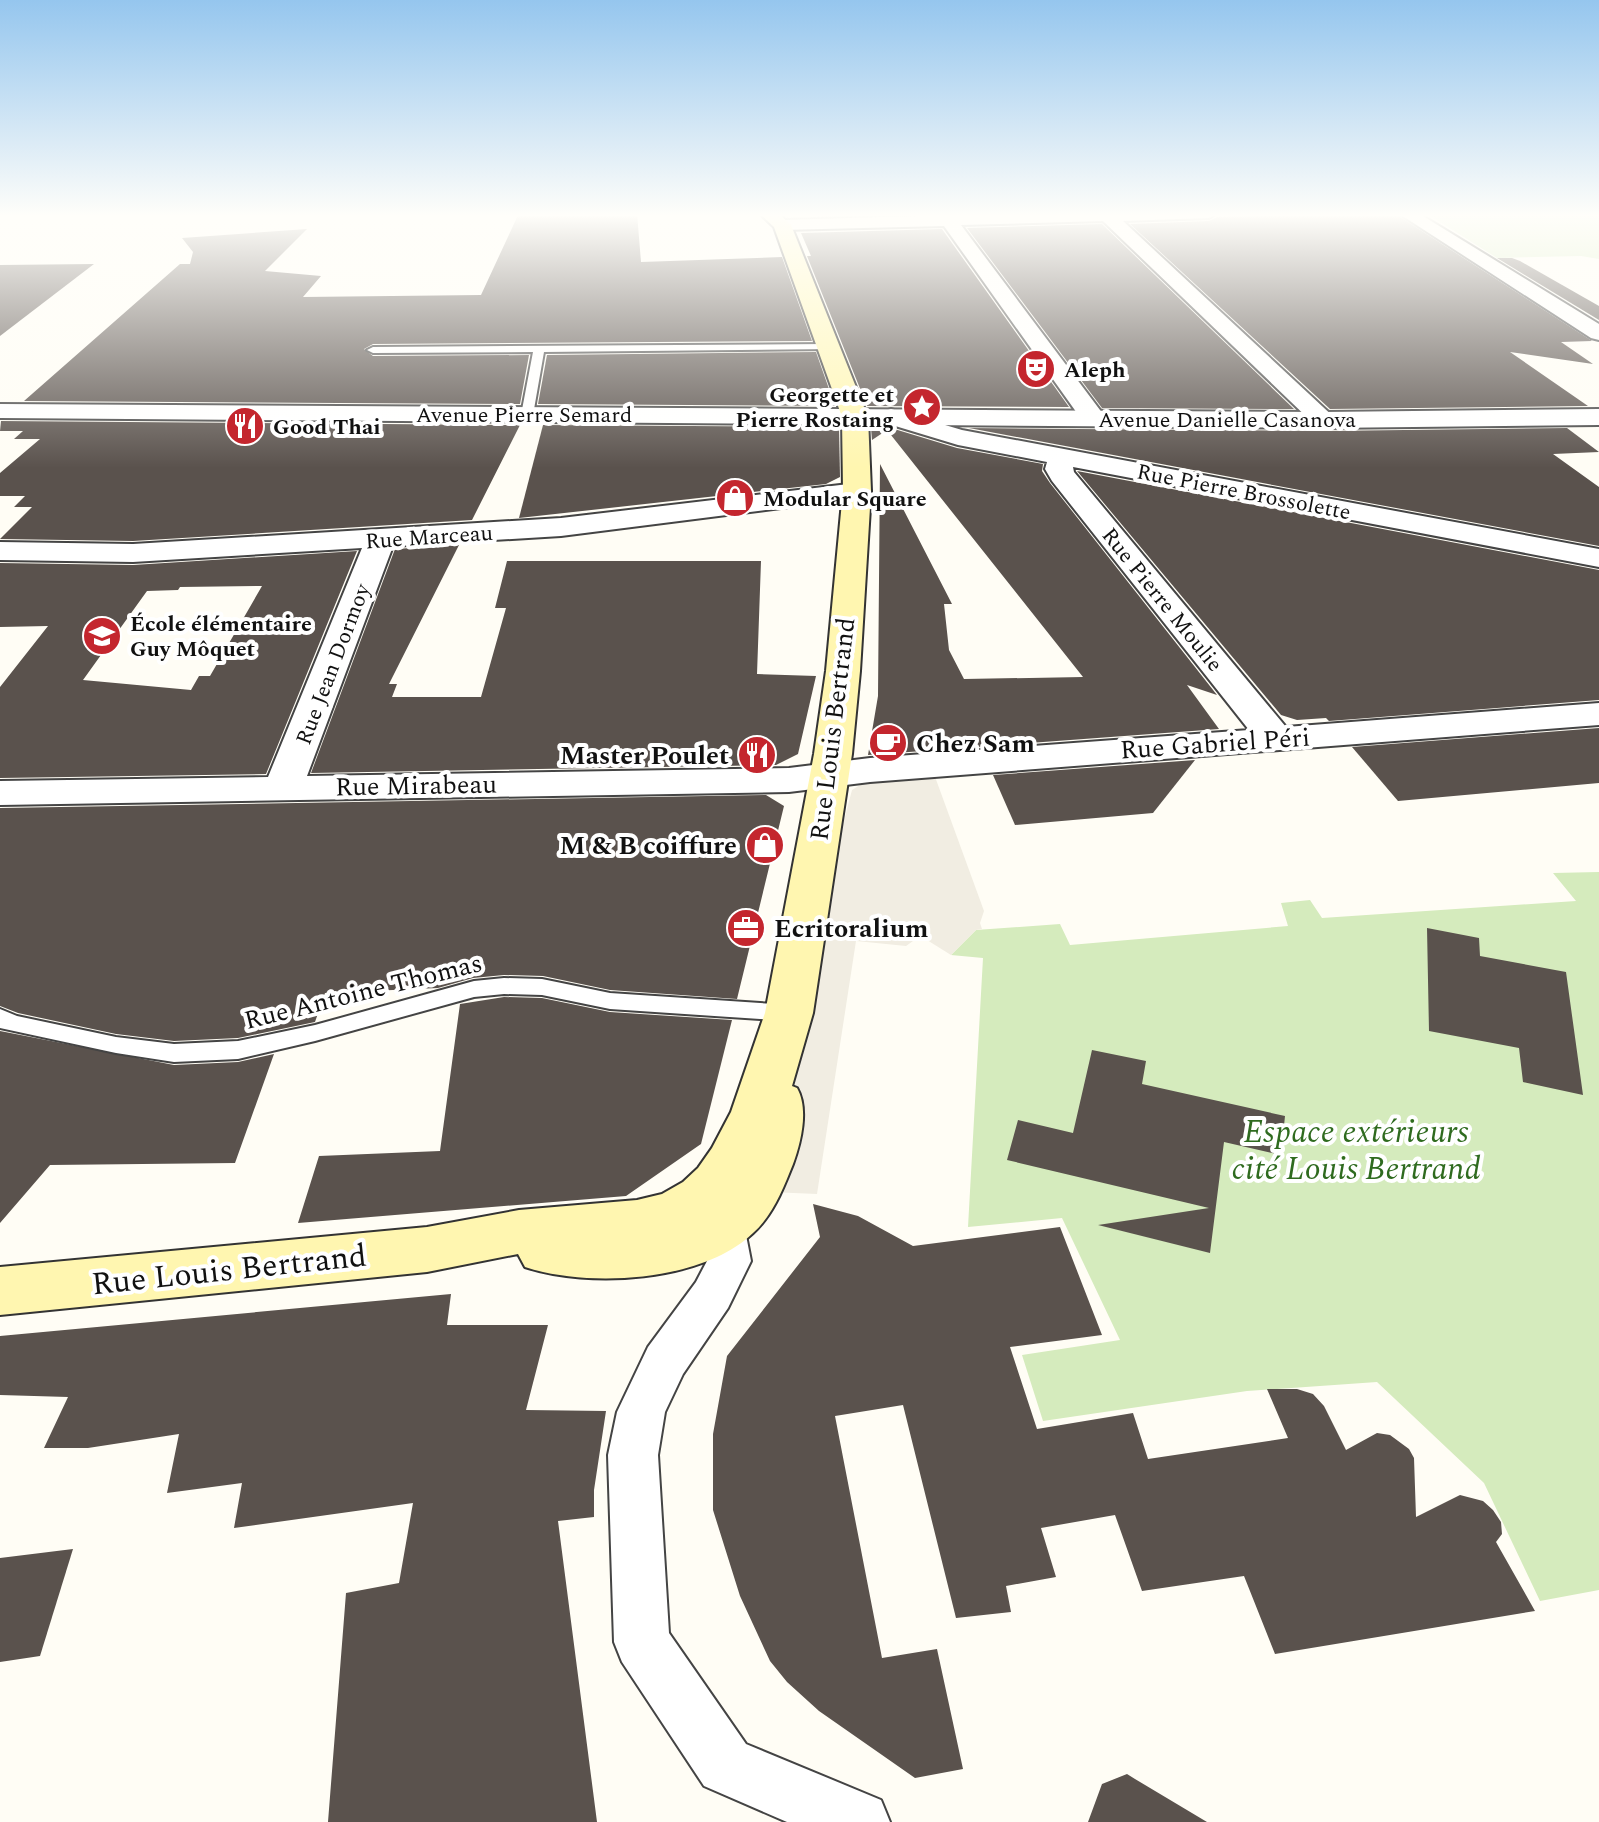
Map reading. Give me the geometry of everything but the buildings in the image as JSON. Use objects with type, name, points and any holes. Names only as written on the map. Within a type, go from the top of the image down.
[{"type":"main road","name":"Rue Louis Bertrand","points":[[459,1245],[625,1255],[679,1247],[723,1230],[743,1211],[759,1186],[772,1152],[786,1026],[830,773],[843,671],[857,491],[873,417],[828,347],[808,298]]},
{"type":"main road","name":"Rue Louis Bertrand","points":[[0,1291],[184,1275],[459,1245],[519,1232],[650,1220],[678,1212],[704,1196],[726,1173],[742,1146],[786,1026]]},
{"type":"street","points":[[1005,298],[1093,418]]},
{"type":"street","points":[[1195,298],[1324,420]]},
{"type":"street","points":[[1541,298],[1599,333]]},
{"type":"street","name":"Avenue Pierre Semard","points":[[0,411],[873,417]]},
{"type":"street","name":"Avenue Danielle Casanova","points":[[873,417],[1324,420],[1599,417]]},
{"type":"street","name":"Rue Pierre Brossolette","points":[[873,417],[958,437],[1599,558]]},
{"type":"street","name":"Rue Pierre Moulie","points":[[1061,457],[1059,469],[1062,475],[1275,738]]},
{"type":"street","name":"Rue Marceau","points":[[0,551],[133,553],[576,526],[857,491]]},
{"type":"street","name":"Rue Jean Dormoy","points":[[283,787],[381,539]]},
{"type":"street","name":"Rue Gabriel Péri","points":[[830,773],[1599,714]]},
{"type":"street","name":"Rue Mirabeau","points":[[0,793],[789,780],[830,773]]},
{"type":"street","points":[[723,1230],[729,1261],[712,1295],[665,1361],[641,1412],[633,1455],[642,1642],[725,1765],[859,1822]]},
{"type":"lane","points":[[373,350],[828,347]]},
{"type":"lane","points":[[527,415],[539,349]]},
{"type":"lane","name":"Rue Antoine Thomas","points":[[0,1017],[10,1023],[86,1039],[174,1053],[238,1050],[315,1033],[474,989],[504,986],[542,987],[610,1001],[786,1026]]},
{"type":"green space","name":"Espace extérieurs cité Louis Bertrand","points":[[1599,872],[1599,1590],[1540,1601],[1484,1483],[1377,1382],[1247,1391],[1043,1421],[1022,1355],[1120,1340],[1062,1218],[968,1227],[983,958],[951,955],[976,930],[1060,924],[1070,945],[1288,926],[1281,903],[1310,900],[1322,918],[1576,901],[1553,873]]},
{"type":"shaded area","points":[[934,774],[984,911],[980,923],[982,929],[976,930],[951,955],[927,940],[913,941],[906,946],[856,941],[817,1194],[770,1192],[836,851],[852,790],[868,780]]},
{"type":"place","name":"Aleph","points":[[1036,369]]},
{"type":"place","name":"Georgette et Pierre Rostaing","points":[[922,407]]},
{"type":"place","name":"Good Thai","points":[[245,426]]},
{"type":"place","name":"Modular Square","points":[[735,498]]},
{"type":"place","name":"École élémentaire Guy Môquet","points":[[102,636]]},
{"type":"place","name":"Chez Sam","points":[[888,743]]},
{"type":"place","name":"Master Poulet","points":[[757,755]]},
{"type":"place","name":"M & B coiffure","points":[[765,845]]},
{"type":"place","name":"Ecritoralium","points":[[746,928]]}]
